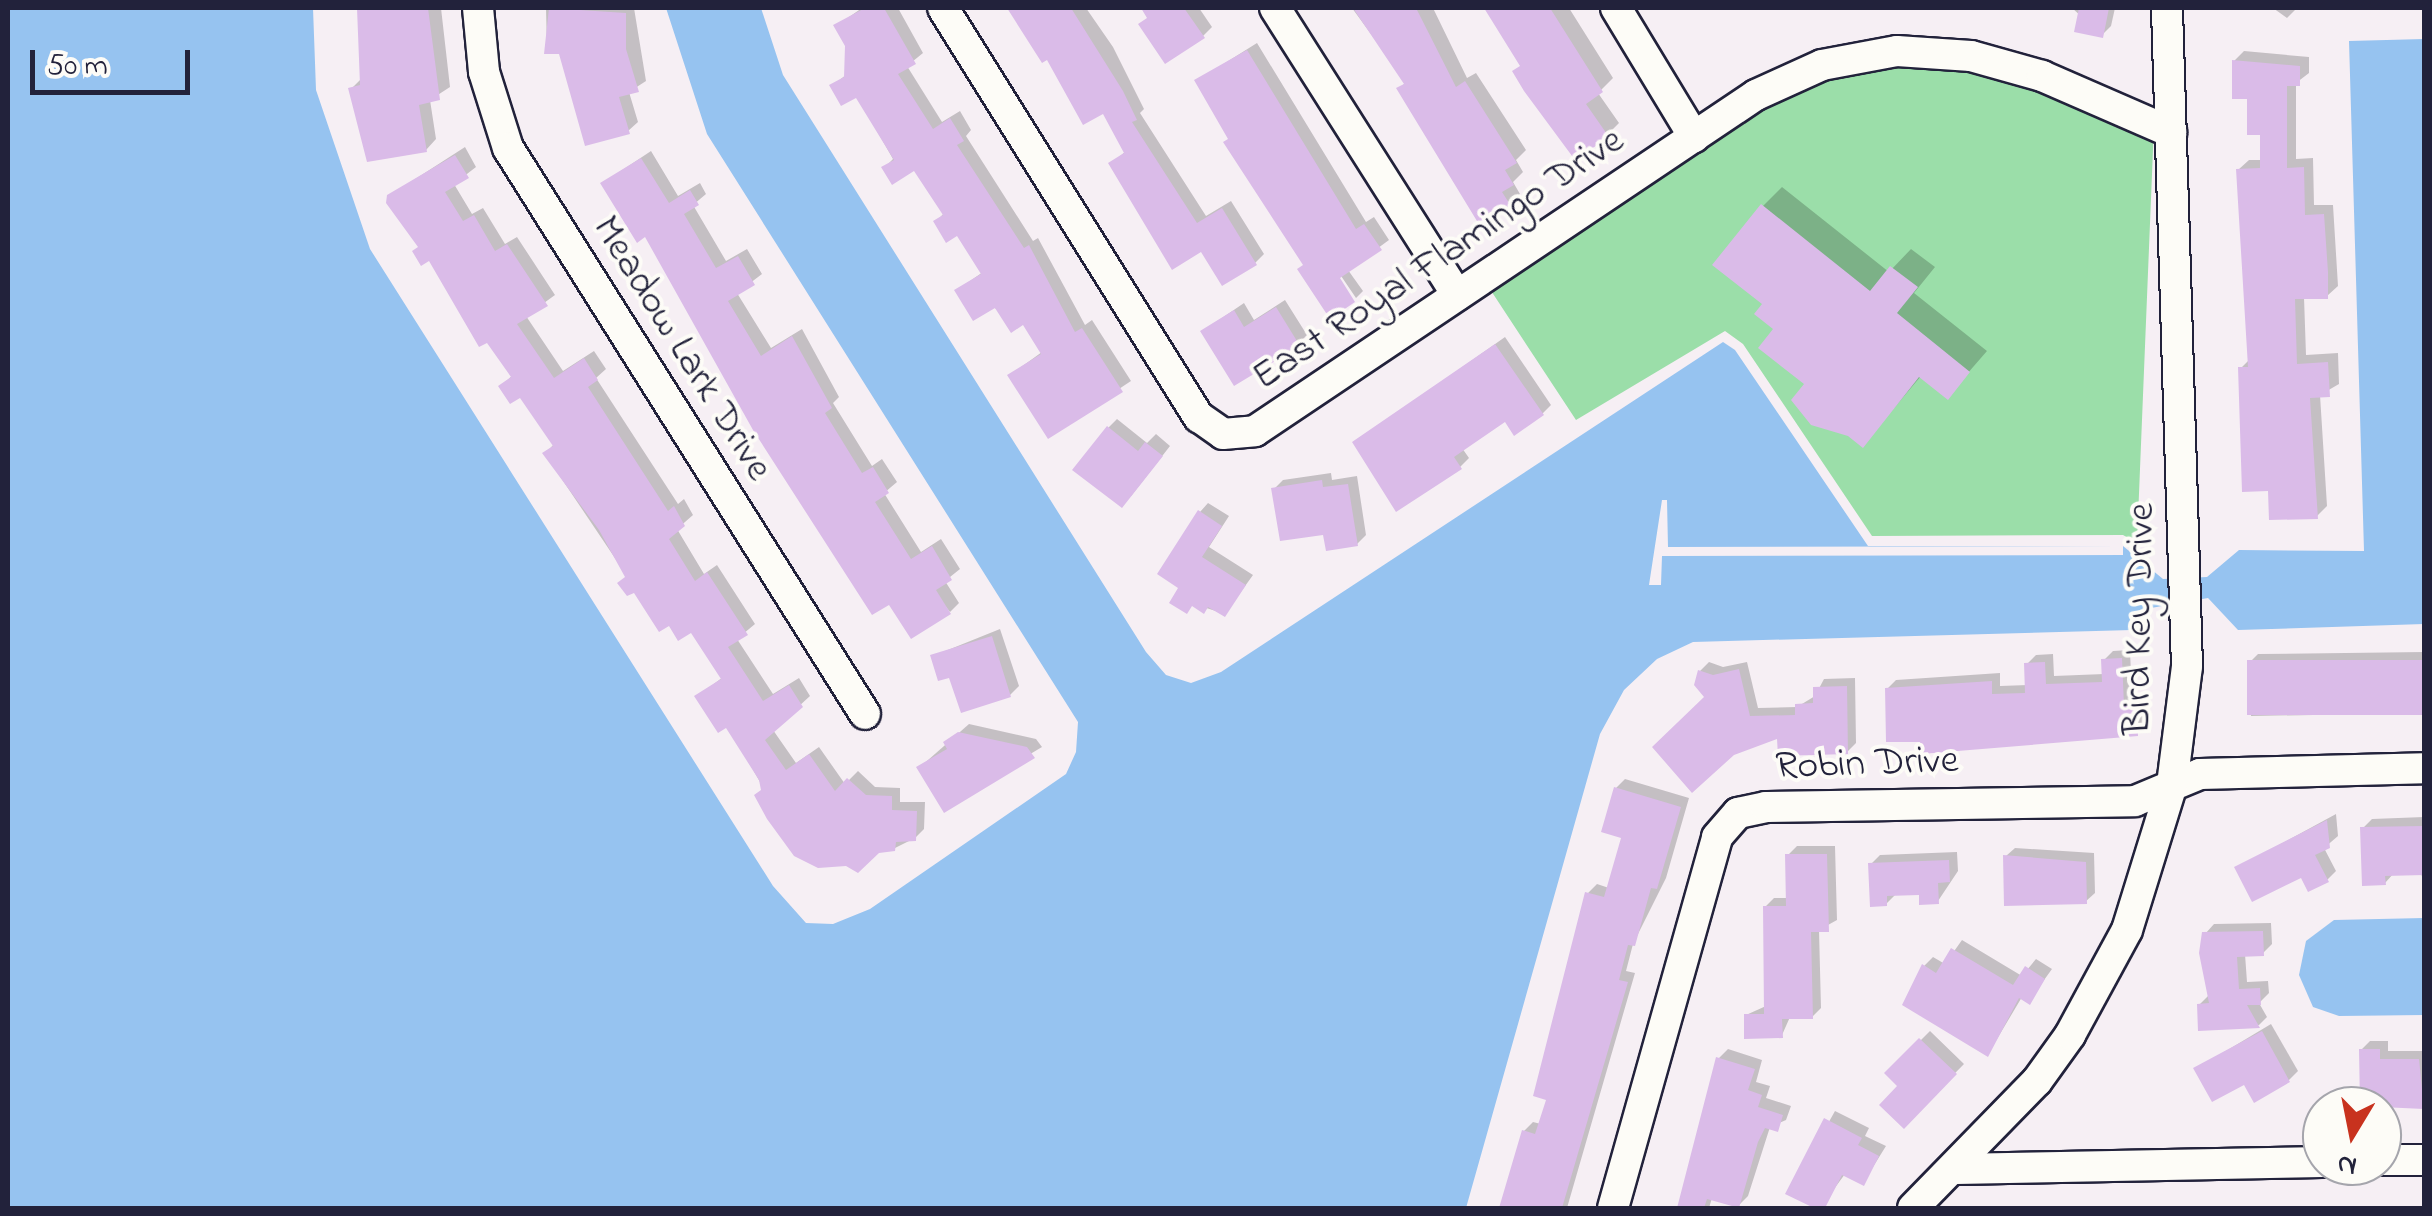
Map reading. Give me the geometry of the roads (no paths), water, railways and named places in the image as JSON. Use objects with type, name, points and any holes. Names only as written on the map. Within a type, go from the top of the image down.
[{"type":"street","name":"Meadow Lark Drive","points":[[478,8],[484,72],[508,148],[865,714]]},
{"type":"street","name":"East Royal Flamingo Drive","points":[[942,8],[1210,428],[1223,434],[1255,431],[1694,138],[1800,72],[1897,50],[1998,61],[2171,132]]},
{"type":"street","points":[[1275,8],[1458,296]]},
{"type":"street","points":[[1616,8],[1694,138]]},
{"type":"street","name":"Bird Key Drive","points":[[1912,1208],[1956,1169],[2036,1081],[2100,985],[2146,880],[2172,784],[2188,667],[2167,8]]},
{"type":"street","name":"Robin Drive","points":[[1613,1208],[1717,837],[1738,814],[1766,807],[2136,801],[2172,784],[2220,772],[2424,768]]},
{"type":"street","points":[[1956,1169],[2302,1162]]},
{"type":"water","points":[[8,8],[313,8],[316,90],[370,249],[773,886],[806,923],[833,924],[870,909],[1066,774],[1076,752],[1078,722],[707,134],[666,8],[761,8],[783,75],[1146,652],[1166,675],[1191,683],[1221,672],[1723,342],[1735,350],[1868,546],[2123,546],[2163,579],[2207,577],[2239,550],[2364,551],[2349,41],[2424,39],[2424,624],[2238,630],[2208,598],[2151,608],[2132,630],[1693,642],[1657,659],[1624,690],[1600,734],[1466,1208],[8,1208]]},
{"type":"water","points":[[2424,918],[2424,1015],[2339,1016],[2313,1007],[2299,975],[2306,941],[2334,920]]}]
